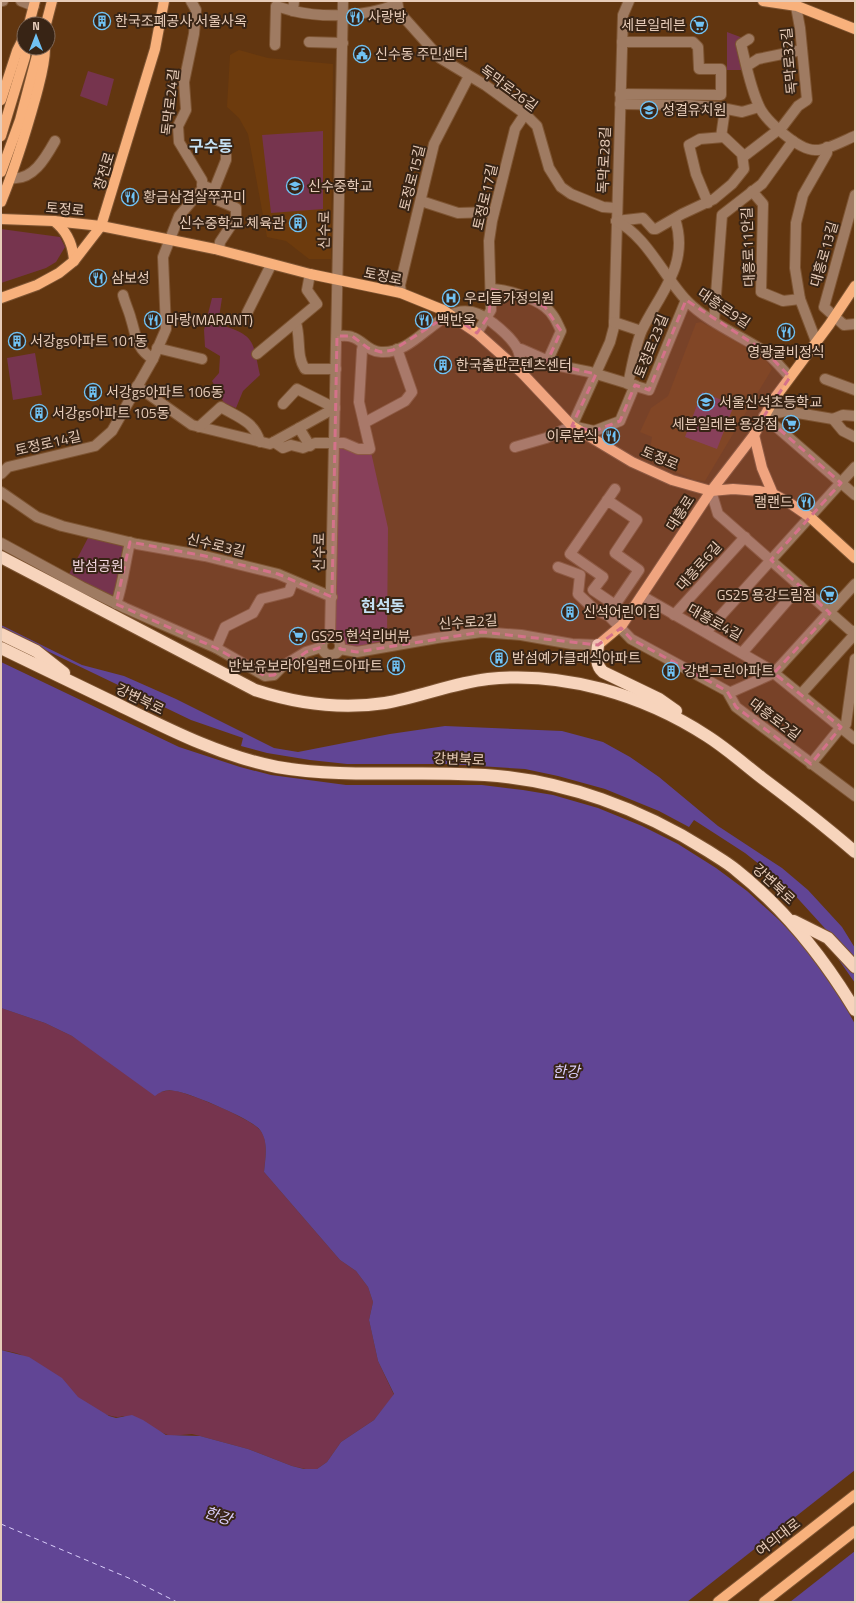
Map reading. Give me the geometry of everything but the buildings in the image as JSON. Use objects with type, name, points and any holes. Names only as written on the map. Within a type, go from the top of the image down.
[{"type":"highway","points":[[1,557],[255,690],[285,700],[317,705],[353,706],[386,702],[444,687],[488,679],[535,679],[564,681],[596,687],[653,706],[708,736],[793,801],[855,852]]},
{"type":"highway","points":[[1,634],[36,651],[81,686]]},
{"type":"highway","points":[[598,645],[597,663],[598,668],[602,672],[659,699],[676,711],[685,723]]},
{"type":"highway","name":"강변북로","points":[[1,648],[186,738],[232,755],[276,766],[320,773],[378,775],[446,773],[488,775],[538,783],[587,795],[633,811],[682,835],[735,869],[788,918],[830,969],[855,1010]]},
{"type":"highway","points":[[788,918],[828,938],[855,967]]},
{"type":"main road","points":[[48,16],[52,1]]},
{"type":"main road","name":"창전로","points":[[1,298],[37,285],[59,273],[74,261],[102,226],[155,49],[164,1]]},
{"type":"main road","points":[[763,1],[797,3],[855,29]]},
{"type":"main road","points":[[31,16],[33,3]]},
{"type":"main road","points":[[1,97],[16,54]]},
{"type":"main road","points":[[1,136],[18,83],[24,56]]},
{"type":"main road","points":[[1,172],[20,120],[37,56]]},
{"type":"main road","points":[[1,202],[11,178],[45,61],[45,56]]},
{"type":"main road","name":"토정로","points":[[1,219],[54,221],[102,226],[171,240],[219,250],[271,265],[338,281],[401,294],[443,310],[477,333],[522,373],[572,426],[632,462],[672,480],[711,491],[733,489],[759,491],[772,494],[788,502],[810,517],[855,558]]},
{"type":"main road","points":[[54,221],[65,231],[69,239],[74,261]]},
{"type":"main road","name":"대흥로","points":[[598,645],[620,627],[711,491],[754,435],[764,416],[790,377],[855,286]]},
{"type":"main road","points":[[754,435],[762,468],[772,494]]},
{"type":"main road","name":"여의대로","points":[[718,1602],[855,1495]]},
{"type":"main road","points":[[764,1602],[855,1531]]},
{"type":"street","points":[[21,1],[33,3]]},
{"type":"street","name":"독막로24길","points":[[191,1],[196,7],[196,16],[194,34],[184,82],[186,110],[178,126],[179,142],[202,180],[202,185]]},
{"type":"street","name":"신수로","points":[[330,637],[343,1]]},
{"type":"street","name":"독막로28길","points":[[572,426],[610,342],[614,322],[616,208],[623,15],[629,1]]},
{"type":"street","points":[[275,45],[276,6],[297,9],[320,16],[343,16],[387,8],[397,2]]},
{"type":"street","name":"독막로26길","points":[[397,2],[400,12],[440,58],[485,85],[525,114],[537,126],[549,168],[561,187],[571,194],[603,207],[616,208]]},
{"type":"street","name":"독막로32길","points":[[743,157],[778,129],[798,106],[807,100],[797,3]]},
{"type":"street","points":[[749,39],[741,44],[759,107],[778,129],[803,148],[815,150],[855,136]]},
{"type":"street","points":[[309,42],[343,43]]},
{"type":"street","points":[[620,99],[721,95],[721,69],[699,69],[698,48],[693,42],[622,42]]},
{"type":"street","points":[[747,66],[758,59],[802,50]]},
{"type":"street","name":"토정로15길","points":[[401,294],[400,285],[434,144],[469,76]]},
{"type":"street","points":[[620,99],[742,112],[759,107]]},
{"type":"street","points":[[721,137],[725,109]]},
{"type":"street","name":"토정로17길","points":[[477,333],[487,318],[490,310],[491,289],[489,241],[494,212],[515,129],[525,114]]},
{"type":"street","points":[[616,221],[643,218],[653,229],[656,229],[708,203],[732,184],[744,169],[743,157],[742,154],[721,137],[700,139],[689,146],[696,174],[708,203]]},
{"type":"street","points":[[11,178],[24,177],[33,171],[43,162],[55,141]]},
{"type":"street","points":[[714,321],[722,215],[762,184],[793,141]]},
{"type":"street","points":[[816,341],[800,299],[795,268],[796,223],[798,210],[803,195],[827,153],[827,147]]},
{"type":"street","points":[[219,250],[220,242],[236,218],[236,208],[217,200],[214,190],[226,160],[226,155]]},
{"type":"street","points":[[171,240],[172,228],[179,216],[203,188],[202,185],[214,190]]},
{"type":"street","name":"대흥로11안길","points":[[752,191],[763,204],[762,292],[783,301],[800,299]]},
{"type":"street","name":"대흥로13길","points":[[834,317],[824,307],[824,304],[855,195]]},
{"type":"street","points":[[421,201],[458,213],[494,212]]},
{"type":"street","points":[[670,280],[676,270],[679,248],[675,219]]},
{"type":"street","name":"대흥로9길","points":[[616,221],[625,225],[642,243],[686,300],[714,321],[766,352],[790,377]]},
{"type":"street","name":"토정로14길","points":[[1,474],[8,467],[95,446],[112,431],[153,358],[166,329],[163,256],[171,240]]},
{"type":"street","points":[[247,313],[271,265]]},
{"type":"street","points":[[257,354],[317,304],[307,290],[310,274]]},
{"type":"street","name":"토정로23길","points":[[572,426],[594,432],[620,421],[631,385],[641,332],[670,280]]},
{"type":"street","points":[[491,289],[524,297],[545,307],[554,317],[561,331],[548,360]]},
{"type":"street","points":[[123,295],[135,338],[148,356],[153,358]]},
{"type":"street","name":"토정로23길","points":[[631,385],[649,390],[686,300]]},
{"type":"street","points":[[336,336],[352,336],[363,345],[381,352],[397,349],[418,337],[450,314],[466,310],[487,318],[508,336],[518,350],[523,368],[522,373]]},
{"type":"street","points":[[834,317],[844,325],[855,324]]},
{"type":"street","points":[[614,322],[641,332]]},
{"type":"street","points":[[296,323],[298,330],[300,362],[306,370],[336,369]]},
{"type":"street","points":[[274,442],[283,448],[291,446],[303,448],[315,443],[344,443],[358,449],[370,449],[359,402],[363,345]]},
{"type":"street","points":[[157,348],[202,359]]},
{"type":"street","points":[[364,423],[405,401],[412,392],[397,349]]},
{"type":"street","points":[[518,350],[521,349],[560,366],[596,374],[631,385]]},
{"type":"street","points":[[825,379],[855,390]]},
{"type":"street","points":[[137,386],[192,425],[270,444],[335,408]]},
{"type":"street","points":[[283,404],[297,389],[335,408]]},
{"type":"street","points":[[199,427],[221,407],[246,421],[257,431],[260,442]]},
{"type":"street","points":[[764,416],[786,410],[833,419],[843,415],[855,416]]},
{"type":"street","points":[[764,416],[855,495]]},
{"type":"street","points":[[833,419],[842,431],[855,437]]},
{"type":"street","points":[[514,447],[546,438],[572,426]]},
{"type":"street","points":[[299,428],[310,446]]},
{"type":"street","points":[[706,632],[855,467]]},
{"type":"street","points":[[608,500],[637,520],[615,553],[639,570],[615,605],[593,590],[602,577],[570,554],[615,489]]},
{"type":"street","points":[[711,491],[718,514],[830,613],[855,633],[801,694]]},
{"type":"street","name":"신수로3길","points":[[1,492],[37,517],[62,526],[130,542],[205,556],[278,574],[332,597]]},
{"type":"street","name":"대흥로6길","points":[[674,615],[745,537]]},
{"type":"street","points":[[116,604],[123,585],[124,566],[130,542]]},
{"type":"street","points":[[1,543],[116,604],[216,648],[265,676],[274,675],[283,666],[306,652],[322,647]]},
{"type":"street","points":[[558,567],[580,575],[578,594],[594,609],[609,616],[620,627]]},
{"type":"street","points":[[216,648],[225,627],[253,613],[262,599],[289,592],[293,581]]},
{"type":"street","points":[[728,693],[774,673],[855,584]]},
{"type":"street","points":[[742,653],[800,586]]},
{"type":"street","name":"대흥로4길","points":[[642,596],[774,673],[855,739]]},
{"type":"street","name":"대흥로2길","points":[[620,627],[631,639],[728,693],[736,707],[855,796]]},
{"type":"street","name":"신수로2길","points":[[340,649],[357,652],[482,632],[537,637],[572,644],[598,645]]},
{"type":"street","points":[[330,637],[336,638],[339,641],[340,649],[336,654],[330,655],[325,652],[322,647],[325,639],[330,637]]},
{"type":"street","points":[[811,764],[841,727],[846,724],[855,659]]},
{"type":"highlighted area","points":[[491,289],[524,297],[545,307],[561,331],[548,360],[560,366],[596,374],[572,426],[594,431],[620,421],[635,385],[649,390],[686,300],[766,352],[790,377],[764,416],[841,483],[771,560],[830,613],[774,673],[841,727],[811,764],[736,707],[727,691],[631,639],[621,628],[598,645],[482,632],[357,652],[340,649],[339,641],[330,637],[324,641],[322,647],[306,652],[274,675],[265,676],[216,648],[116,604],[130,542],[205,556],[278,574],[332,597],[337,336],[352,336],[368,348],[381,352],[393,350],[450,314],[477,333],[489,315]]},
{"type":"shaded area","name":"신수중학교","points":[[239,50],[268,58],[333,64],[331,259],[309,259],[286,241],[267,237],[248,134],[239,118],[227,107],[230,55]]},
{"type":"shaded area","name":"서울신석초등학교","points":[[701,322],[762,354],[772,369],[705,481],[694,480],[648,460],[652,437],[640,432],[651,408],[668,396],[696,323]]},
{"type":"green space","points":[[727,32],[743,38],[744,70],[727,70]]},
{"type":"green space","points":[[88,71],[114,79],[107,106],[80,96]]},
{"type":"green space","points":[[323,131],[323,209],[271,213],[262,135]]},
{"type":"green space","points":[[1,229],[60,237],[65,247],[56,262],[46,268],[1,283]]},
{"type":"green space","points":[[212,298],[222,298],[218,324],[239,332],[250,340],[253,346],[260,375],[243,391],[236,408],[224,403],[212,381],[219,373],[220,356],[205,347],[204,330]]},
{"type":"green space","points":[[35,353],[42,395],[13,400],[7,358]]},
{"type":"green space","points":[[702,392],[734,405],[717,449],[685,437]]},
{"type":"green space","points":[[339,448],[353,452],[371,452],[388,528],[387,640],[355,647],[334,643]]},
{"type":"green space","name":"밤섬공원","points":[[89,536],[126,545],[114,600],[68,576]]},
{"type":"green space","points":[[1,1008],[45,1023],[72,1036],[160,1092],[176,1091],[220,1107],[245,1119],[263,1134],[265,1139],[266,1156],[264,1172],[340,1260],[356,1271],[368,1287],[373,1302],[369,1320],[378,1361],[394,1395],[374,1420],[341,1442],[327,1462],[317,1469],[310,1470],[292,1466],[248,1449],[192,1434],[170,1436],[123,1416],[113,1416],[100,1412],[29,1360],[19,1354],[1,1350]]},
{"type":"water","name":"한강","points":[[1,625],[82,665],[124,676],[176,699],[274,748],[298,752],[390,734],[445,726],[562,731],[603,742],[630,757],[659,777],[718,826],[782,868],[808,890],[842,927],[855,948],[855,1602],[1,1602],[1,1350],[29,1357],[62,1378],[78,1397],[109,1416],[116,1418],[132,1415],[143,1420],[166,1435],[200,1436],[248,1449],[292,1466],[304,1469],[317,1469],[327,1462],[341,1442],[374,1420],[394,1394],[378,1361],[369,1320],[373,1302],[368,1287],[356,1271],[340,1260],[264,1172],[266,1156],[265,1140],[260,1130],[255,1125],[234,1113],[183,1093],[167,1090],[155,1096],[72,1036],[45,1023],[1,1008]]},
{"type":"pier","points":[[1,639],[39,647],[191,720],[243,738],[241,746],[267,753],[347,764],[448,764],[525,769],[558,776],[605,789],[659,811],[689,827],[694,820],[745,853],[769,872],[791,891],[831,935],[825,940],[855,983],[855,1024],[841,999],[806,949],[779,920],[747,891],[716,868],[678,844],[642,826],[598,808],[553,795],[523,790],[482,785],[346,785],[271,775],[240,767],[179,747],[1,662]]},
{"type":"pier","points":[[855,1470],[855,1551],[790,1602],[687,1602]]},
{"type":"ferry route","points":[[1,1524],[131,1579],[177,1602]]},
{"type":"place","name":"사랑방","points":[[355,17]]},
{"type":"place","name":"한국조폐공사 서울사옥","points":[[102,21]]},
{"type":"place","name":"세븐일레븐","points":[[699,25]]},
{"type":"place","name":"신수동 주민센터","points":[[362,54]]},
{"type":"place","name":"성결유치원","points":[[649,110]]},
{"type":"place","name":"신수중학교","points":[[295,186]]},
{"type":"place","name":"황금삼겹살쭈꾸미","points":[[130,197]]},
{"type":"place","name":"신수중학교 체육관","points":[[298,223]]},
{"type":"place","name":"삼보성","points":[[98,278]]},
{"type":"place","name":"우리들가정의원","points":[[451,298]]},
{"type":"place","name":"마랑(MARANT)","points":[[153,320]]},
{"type":"place","name":"백반옥","points":[[424,320]]},
{"type":"place","name":"영광굴비정식","points":[[786,332]]},
{"type":"place","name":"서강gs아파트 101동","points":[[17,341]]},
{"type":"place","name":"한국출판콘텐츠센터","points":[[443,365]]},
{"type":"place","name":"서강gs아파트 106동","points":[[93,392]]},
{"type":"place","name":"서울신석초등학교","points":[[706,402]]},
{"type":"place","name":"서강gs아파트 105동","points":[[39,413]]},
{"type":"place","name":"세븐일레븐 용강점","points":[[791,424]]},
{"type":"place","name":"이루분식","points":[[611,436]]},
{"type":"place","name":"램랜드","points":[[806,502]]},
{"type":"place","name":"GS25 용강드림점","points":[[829,595]]},
{"type":"place","name":"신석어린이집","points":[[570,612]]},
{"type":"place","name":"GS25 현석리버뷰","points":[[298,636]]},
{"type":"place","name":"밤섬예가클래식아파트","points":[[499,658]]},
{"type":"place","name":"반보유보라아일랜드아파트","points":[[396,666]]},
{"type":"place","name":"강변그린아파트","points":[[671,671]]},
{"type":"district","name":"구수동","points":[[211,146]]},
{"type":"district","name":"현석동","points":[[383,606]]}]
